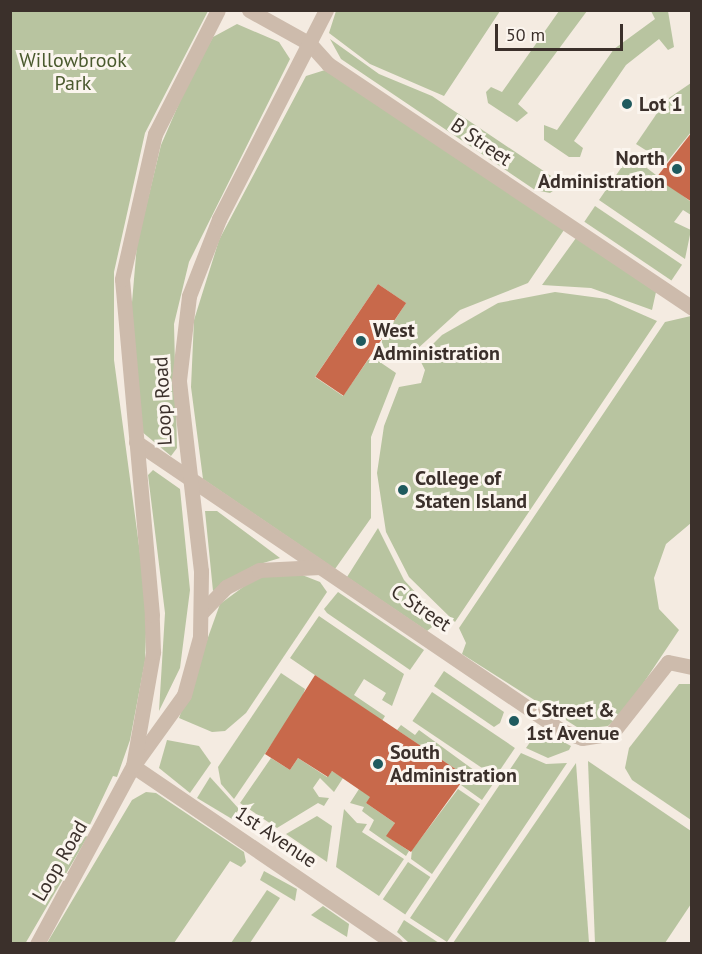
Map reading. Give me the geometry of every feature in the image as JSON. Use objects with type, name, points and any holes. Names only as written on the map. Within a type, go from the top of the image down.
[{"type":"street","name":"B Street","points":[[249,10],[310,44],[328,64],[692,308]]},
{"type":"street","name":"Loop Road","points":[[38,944],[133,766],[184,695],[201,613],[190,477],[179,380],[189,296],[219,219],[326,10]]},
{"type":"street","name":"Loop Road","points":[[133,766],[153,652],[122,279],[134,210],[155,134],[219,12]]},
{"type":"street","name":"C Street","points":[[136,442],[562,731],[582,738],[597,738],[623,726],[668,662],[692,667]]},
{"type":"street","points":[[201,613],[226,587],[259,570],[321,567]]},
{"type":"street","name":"1st Avenue","points":[[133,766],[395,944]]},
{"type":"green space","points":[[336,10],[500,11],[444,96],[370,64],[329,33]]},
{"type":"green space","name":"Willowbrook Park","points":[[10,11],[208,11],[145,133],[114,272],[114,360],[147,605],[145,661],[130,740],[117,777],[113,776],[87,831],[77,838],[88,836],[25,944],[10,943]]},
{"type":"green space","points":[[559,11],[587,11],[518,104],[528,113],[517,122],[488,103],[486,92],[491,87],[502,92]]},
{"type":"green space","points":[[651,11],[668,11],[674,47],[668,50],[659,39],[626,65],[574,141],[583,148],[580,157],[569,157],[544,140],[544,125],[557,130],[614,49],[655,19]]},
{"type":"green space","points":[[237,24],[279,42],[290,59],[189,262],[174,324],[177,448],[171,456],[141,431],[131,314],[137,244],[161,145],[187,85],[213,37]]},
{"type":"green space","points":[[330,39],[379,74],[432,96],[563,184],[550,193],[535,190],[341,59]]},
{"type":"green space","points":[[325,70],[564,230],[528,283],[460,310],[404,361],[382,346],[382,340],[406,303],[378,284],[315,377],[343,396],[368,360],[374,358],[396,373],[371,437],[371,518],[335,569],[203,479],[191,387],[194,320],[219,240],[306,76]]},
{"type":"green space","points":[[691,83],[691,132],[666,163],[636,144],[666,100]]},
{"type":"green space","points":[[630,155],[691,202],[691,215],[683,210],[674,222],[691,230],[685,259],[599,200]]},
{"type":"green space","points":[[595,206],[682,265],[671,280],[584,222]]},
{"type":"green space","points":[[576,238],[656,292],[652,310],[591,288],[542,285]]},
{"type":"green space","points":[[555,292],[607,299],[657,321],[455,622],[409,577],[386,532],[377,473],[384,426],[399,387],[421,383],[425,370],[419,358],[442,335],[498,303]]},
{"type":"green space","points":[[691,316],[691,523],[666,544],[654,578],[659,609],[679,630],[624,712],[608,726],[580,729],[462,654],[466,643],[459,628],[665,322]]},
{"type":"green space","points":[[153,470],[180,489],[190,590],[180,668],[159,711],[165,613],[148,475]]},
{"type":"green space","points":[[205,511],[217,511],[280,558],[253,566],[213,591]]},
{"type":"green space","points":[[378,528],[404,580],[441,620],[427,631],[347,577]]},
{"type":"green space","points":[[297,573],[320,582],[327,592],[246,713],[225,731],[212,732],[179,718],[220,604],[258,576]]},
{"type":"green space","points":[[338,592],[424,650],[410,670],[327,613],[324,609]]},
{"type":"green space","points":[[319,616],[404,674],[392,706],[382,700],[386,693],[364,679],[354,695],[385,716],[382,721],[290,658]]},
{"type":"green space","points":[[444,671],[504,712],[500,723],[494,727],[434,686]]},
{"type":"green space","points":[[281,673],[305,689],[301,701],[234,799],[221,784],[218,767]]},
{"type":"green space","points":[[679,684],[691,684],[691,820],[632,780],[625,768],[629,748]]},
{"type":"green space","points":[[432,692],[515,748],[495,777],[412,721]]},
{"type":"green space","points":[[401,725],[415,735],[419,730],[493,784],[482,800],[461,785],[466,776],[397,730]]},
{"type":"green space","points":[[539,729],[571,746],[569,750],[548,758],[526,748]]},
{"type":"green space","points":[[167,740],[199,746],[211,763],[190,793],[159,768]]},
{"type":"green space","points":[[521,753],[546,764],[567,763],[447,942],[410,918]]},
{"type":"green space","points":[[271,758],[290,770],[298,758],[327,777],[332,771],[343,778],[334,792],[320,778],[313,788],[319,797],[329,798],[324,806],[318,803],[277,828],[240,803]]},
{"type":"green space","points":[[588,761],[691,831],[691,904],[665,943],[595,943]]},
{"type":"green space","points":[[576,763],[589,943],[453,943]]},
{"type":"green space","points":[[210,777],[239,809],[232,819],[197,798]]},
{"type":"green space","points":[[359,789],[371,797],[366,803],[395,823],[387,836],[409,851],[406,856],[369,830],[374,820],[362,811],[364,807],[350,803]]},
{"type":"green space","points":[[458,789],[480,804],[432,874],[411,859],[412,850]]},
{"type":"green space","points":[[146,792],[156,793],[244,852],[246,862],[241,867],[230,861],[174,943],[47,943],[132,800]]},
{"type":"green space","points":[[344,809],[357,823],[367,824],[362,832],[404,859],[379,896],[336,867]]},
{"type":"green space","points":[[317,816],[332,826],[327,862],[286,834]]},
{"type":"green space","points":[[408,862],[430,877],[405,914],[383,899]]},
{"type":"green space","points":[[264,871],[297,889],[295,901],[260,880]]},
{"type":"green space","points":[[267,890],[280,898],[250,943],[231,943]]},
{"type":"green space","points":[[323,906],[349,924],[347,937],[311,915]]},
{"type":"green space","points":[[404,920],[439,943],[409,943],[397,932]]},
{"type":"building","name":"North Administration","points":[[692,132],[692,202],[656,178]]},
{"type":"building","name":"West Administration","points":[[378,284],[406,303],[344,396],[315,377]]},
{"type":"building","name":"South Administration","points":[[315,675],[466,776],[411,852],[386,836],[395,823],[366,803],[370,797],[332,771],[328,777],[298,758],[290,770],[265,754]]},
{"type":"place","name":"Lot 1","points":[[627,104]]},
{"type":"place","name":"North Administration","points":[[677,169]]},
{"type":"place","name":"West Administration","points":[[361,341]]},
{"type":"place","name":"College of Staten Island","points":[[403,490]]},
{"type":"place","name":"C Street & 1st Avenue","points":[[514,721]]},
{"type":"place","name":"South Administration","points":[[378,764]]}]
